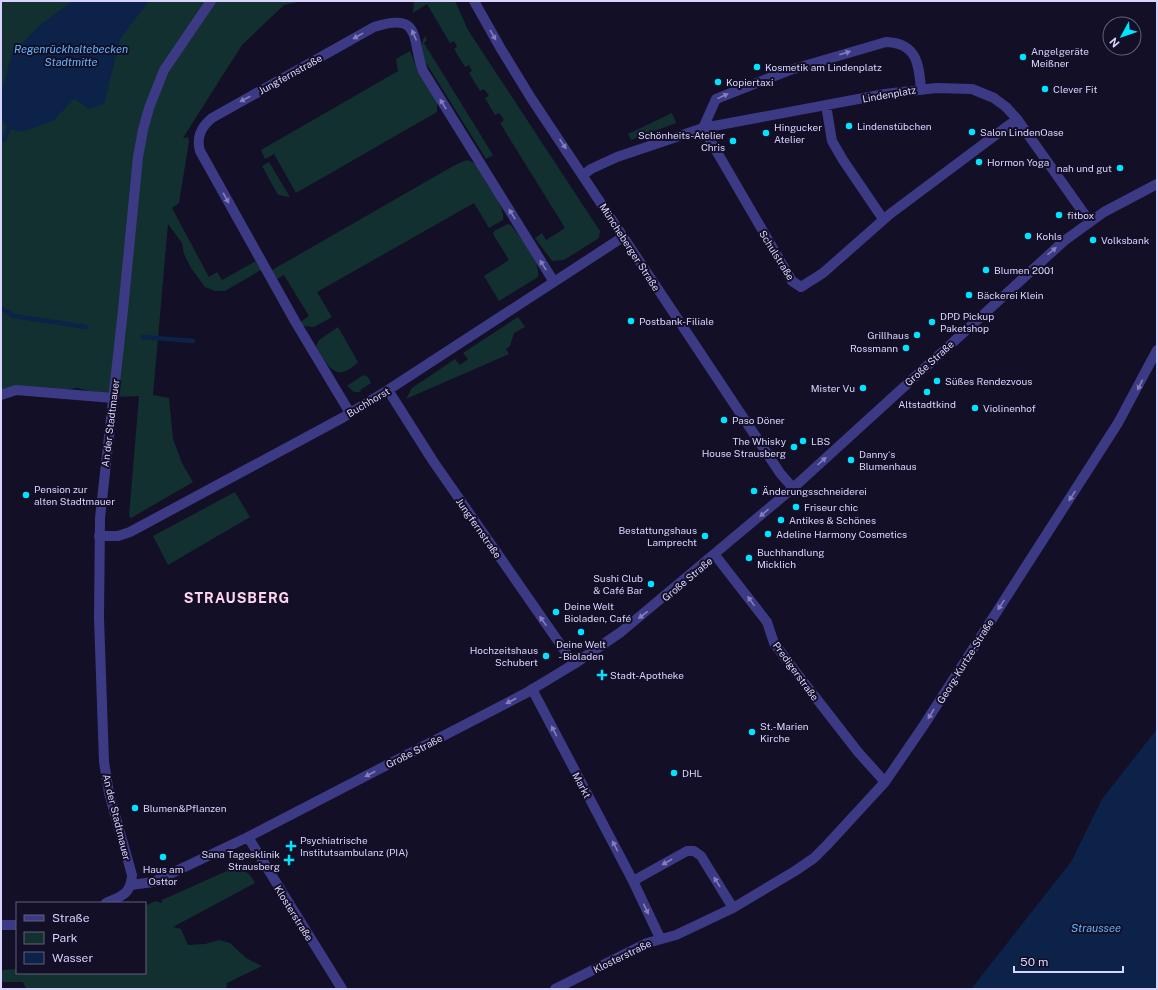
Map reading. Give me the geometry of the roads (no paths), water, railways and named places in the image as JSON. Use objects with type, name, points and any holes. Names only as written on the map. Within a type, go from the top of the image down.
[{"type":"street","name":"An der Stadtmauer","points":[[131,885],[132,875],[109,793],[104,762],[98,618],[99,536],[104,474],[138,157],[143,130],[149,108],[164,70],[211,1]]},
{"type":"street","name":"Müncheberger Straße","points":[[474,1],[505,55],[623,237],[776,466],[793,488]]},
{"type":"street","name":"Jungfernstraße","points":[[350,413],[252,245],[200,151],[199,136],[204,124],[231,106],[374,27],[388,22],[400,23],[409,26],[415,35],[419,59],[423,71],[554,282]]},
{"type":"street","name":"Lindenplatz","points":[[583,175],[591,169],[617,157],[703,128],[826,105],[921,90],[916,62],[909,49],[897,42],[878,43],[790,70],[723,95],[716,100],[703,128]]},
{"type":"street","points":[[921,90],[936,88],[972,89],[994,98],[1006,107],[1017,119],[1090,222]]},
{"type":"street","points":[[826,105],[832,141],[883,220]]},
{"type":"street","name":"Schulstraße","points":[[703,128],[792,281],[801,287],[823,272],[883,220],[1017,119]]},
{"type":"street","name":"Große Straße","points":[[131,885],[153,882],[248,837],[532,690],[621,632],[715,555],[793,488],[1034,266],[1104,212],[1157,184]]},
{"type":"street","name":"Buchhorst","points":[[99,536],[118,536],[130,532],[350,413],[388,390],[623,237]]},
{"type":"street","name":"Georg-Kurtze-Straße","points":[[714,918],[733,908],[814,858],[885,782],[924,725],[1118,424],[1157,350]]},
{"type":"street","points":[[1,395],[16,390],[113,398]]},
{"type":"street","name":"Jungfernstraße","points":[[388,390],[433,461],[574,664]]},
{"type":"street","name":"Predigerstraße","points":[[715,555],[767,622],[774,643],[841,731],[885,782]]},
{"type":"street","name":"Markt","points":[[532,690],[633,881],[660,938]]},
{"type":"street","name":"Klosterstraße","points":[[248,837],[342,989]]},
{"type":"street","points":[[633,881],[687,851],[694,851],[701,856],[733,908]]},
{"type":"street","points":[[108,902],[125,894],[131,885]]},
{"type":"street","name":"Klosterstraße","points":[[555,989],[660,938],[676,935],[714,918]]},
{"type":"street","points":[[1,925],[16,925]]},
{"type":"water","name":"Regenrückhaltebecken Stadtmitte","points":[[73,1],[149,1],[120,39],[104,104],[89,109],[74,99],[53,121],[21,132],[8,128],[1,118],[1,93],[12,54],[41,24]]},
{"type":"water","name":"Straussee","points":[[1157,729],[1157,989],[971,989],[1071,862],[1102,799]]},
{"type":"waterway","points":[[4,140],[10,125]]},
{"type":"waterway","points":[[1,308],[14,316],[86,327]]},
{"type":"waterway","points":[[143,337],[193,341]]},
{"type":"place","name":"Angelgeräte Meißner","points":[[1023,57]]},
{"type":"place","name":"Kosmetik am Lindenplatz","points":[[757,67]]},
{"type":"place","name":"Kopiertaxi","points":[[718,82]]},
{"type":"place","name":"Clever Fit","points":[[1045,89]]},
{"type":"place","name":"Lindenstübchen","points":[[849,126]]},
{"type":"place","name":"Salon LindenOase","points":[[972,132]]},
{"type":"place","name":"Hingucker Atelier","points":[[766,133]]},
{"type":"place","name":"Schönheits-Atelier Chris","points":[[733,141]]},
{"type":"place","name":"Hormon Yoga","points":[[979,162]]},
{"type":"place","name":"nah und gut","points":[[1120,168]]},
{"type":"place","name":"fitbox","points":[[1059,215]]},
{"type":"place","name":"Kohls","points":[[1028,236]]},
{"type":"place","name":"Volksbank","points":[[1093,240]]},
{"type":"place","name":"Blumen 2001","points":[[986,270]]},
{"type":"place","name":"Bäckerei Klein","points":[[969,295]]},
{"type":"place","name":"Postbank-Filiale","points":[[631,321]]},
{"type":"place","name":"DPD Pickup Paketshop","points":[[932,322]]},
{"type":"place","name":"Grillhaus","points":[[917,335]]},
{"type":"place","name":"Rossmann","points":[[906,348]]},
{"type":"place","name":"Süßes Rendezvous","points":[[937,381]]},
{"type":"place","name":"Mister Vu","points":[[863,388]]},
{"type":"place","name":"Altstadtkind","points":[[927,392]]},
{"type":"place","name":"Violinenhof","points":[[975,408]]},
{"type":"place","name":"Paso Döner","points":[[724,420]]},
{"type":"place","name":"LBS","points":[[803,441]]},
{"type":"place","name":"The Whisky House Strausberg","points":[[794,447]]},
{"type":"place","name":"Danny´s Blumenhaus","points":[[851,460]]},
{"type":"place","name":"Änderungsschneiderei","points":[[754,491]]},
{"type":"place","name":"Pension zur alten Stadtmauer","points":[[26,495]]},
{"type":"place","name":"Friseur chic","points":[[796,507]]},
{"type":"place","name":"Antikes & Schönes","points":[[781,520]]},
{"type":"place","name":"Adeline Harmony Cosmetics","points":[[768,534]]},
{"type":"place","name":"Bestattungshaus Lamprecht","points":[[705,536]]},
{"type":"place","name":"Buchhandlung Micklich","points":[[749,558]]},
{"type":"place","name":"Sushi Club & Café Bar","points":[[651,584]]},
{"type":"place","name":"Deine Welt Bioladen, Café","points":[[556,612]]},
{"type":"place","name":"Deine Welt - Bioladen","points":[[581,632]]},
{"type":"place","name":"Hochzeitshaus Schubert","points":[[546,656]]},
{"type":"place","name":"Stadt-Apotheke","points":[[602,675]]},
{"type":"place","name":"St.-Marien Kirche","points":[[752,732]]},
{"type":"place","name":"DHL","points":[[674,773]]},
{"type":"place","name":"Blumen&Pflanzen","points":[[135,808]]},
{"type":"place","name":"Psychiatrische Institutsambulanz (PIA)","points":[[291,846]]},
{"type":"place","name":"Haus am Osttor","points":[[163,857]]},
{"type":"place","name":"Sana Tagesklinik Strausberg","points":[[289,860]]},
{"type":"district","name":"STRAUSBERG","points":[[237,598]]}]
